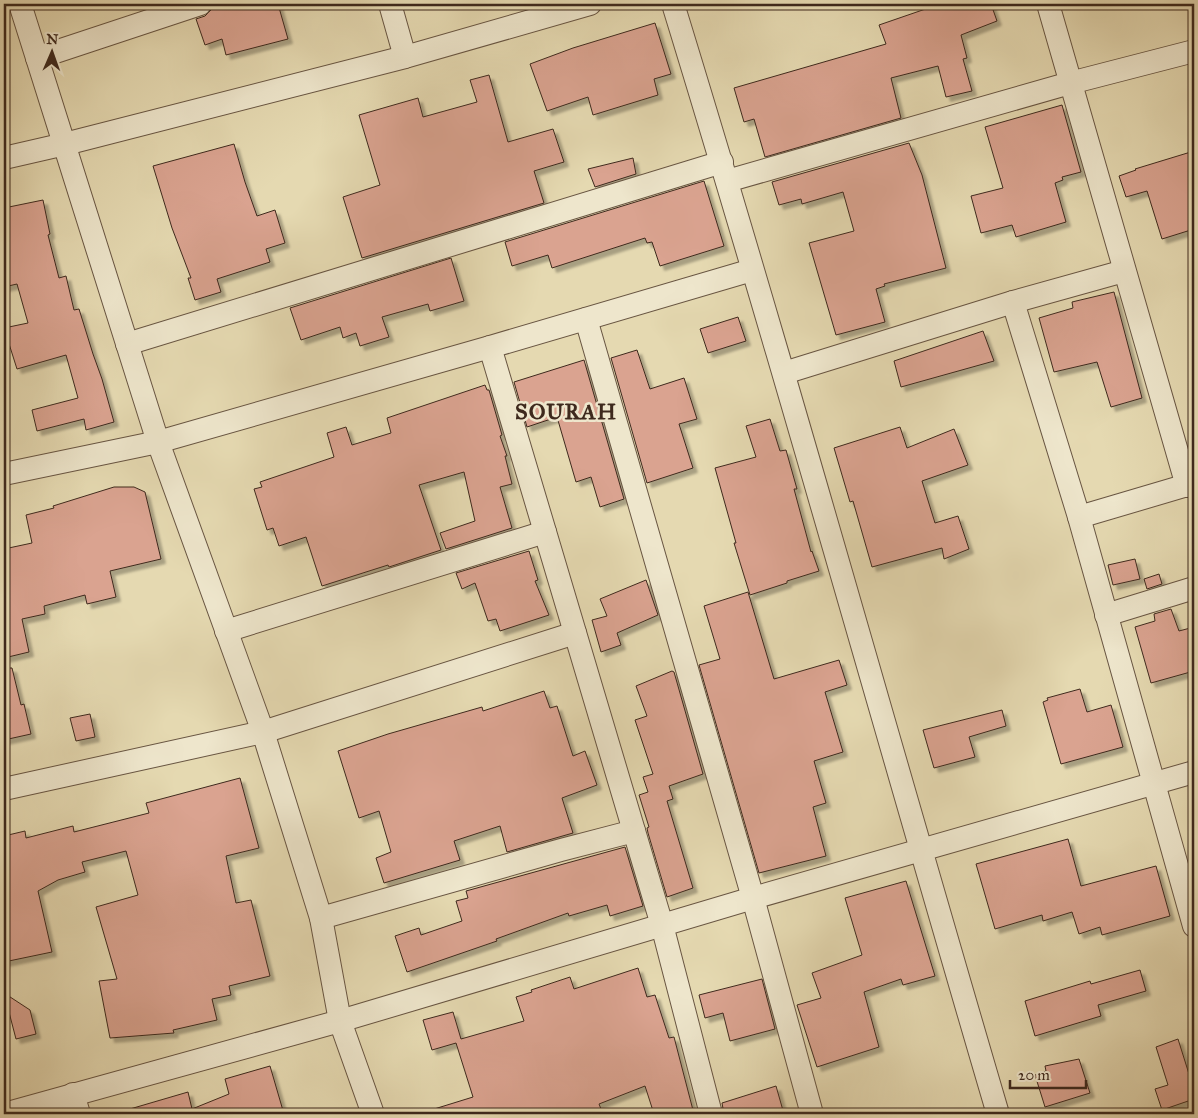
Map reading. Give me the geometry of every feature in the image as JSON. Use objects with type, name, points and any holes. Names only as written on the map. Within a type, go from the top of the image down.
[{"type":"street","points":[[20,4],[158,442],[262,732],[321,918],[340,1021],[373,1114]]},
{"type":"street","points":[[37,58],[200,4]]},
{"type":"street","points":[[390,4],[405,57]]},
{"type":"street","points":[[4,158],[405,57],[590,4]]},
{"type":"street","points":[[673,4],[784,372],[920,850],[998,1114]]},
{"type":"street","points":[[1048,4],[1124,271],[1191,484],[1079,517]]},
{"type":"street","points":[[127,344],[724,172],[1194,51]]},
{"type":"street","points":[[4,474],[158,442],[752,270]]},
{"type":"street","points":[[784,372],[1013,302],[1124,271]]},
{"type":"street","points":[[1013,302],[1079,517],[1194,926]]},
{"type":"street","points":[[586,319],[754,898],[812,1114]]},
{"type":"street","points":[[490,347],[662,926],[711,1114]]},
{"type":"street","points":[[226,631],[545,532]]},
{"type":"street","points":[[1106,615],[1194,588]]},
{"type":"street","points":[[4,789],[262,732],[575,633]]},
{"type":"street","points":[[4,1114],[76,1104],[340,1021],[754,898],[1194,772]]},
{"type":"street","points":[[321,918],[561,850],[634,832]]},
{"type":"building","points":[[228,4],[278,4],[288,39],[226,55],[222,39],[205,45],[196,19],[205,16],[213,8]]},
{"type":"building","points":[[940,4],[991,4],[997,21],[961,35],[967,58],[963,59],[972,91],[946,97],[938,66],[891,78],[901,118],[765,157],[754,119],[744,122],[734,88],[886,44],[879,25]]},
{"type":"building","points":[[655,23],[671,74],[654,79],[658,95],[593,115],[588,97],[547,111],[530,64],[573,48]]},
{"type":"building","points":[[489,75],[508,142],[553,129],[564,162],[534,171],[544,203],[362,258],[343,197],[380,185],[359,115],[418,98],[423,117],[477,102],[470,80]]},
{"type":"building","points":[[1062,105],[1081,172],[1062,177],[1063,180],[1055,183],[1066,222],[1016,237],[1012,225],[981,233],[971,196],[1003,188],[985,127]]},
{"type":"building","points":[[909,143],[922,175],[946,268],[884,284],[885,286],[876,289],[885,322],[836,335],[809,243],[854,231],[843,192],[802,204],[801,199],[779,205],[772,182]]},
{"type":"building","points":[[234,144],[257,216],[275,210],[285,243],[266,249],[270,262],[217,279],[221,292],[195,300],[188,278],[191,278],[172,228],[153,166]]},
{"type":"building","points":[[1194,151],[1194,229],[1162,239],[1147,191],[1126,197],[1119,176],[1135,169]]},
{"type":"building","points":[[633,158],[636,174],[595,187],[588,169]]},
{"type":"building","points":[[704,181],[724,246],[660,266],[652,242],[647,243],[645,238],[552,268],[548,255],[512,266],[505,242]]},
{"type":"building","points":[[43,200],[50,234],[48,235],[59,278],[66,276],[74,310],[79,309],[114,422],[86,430],[84,419],[37,431],[32,410],[78,398],[66,355],[17,369],[4,328],[28,323],[17,284],[4,287],[4,208]]},
{"type":"building","points":[[451,258],[464,301],[430,311],[428,304],[382,317],[389,337],[360,346],[356,333],[343,338],[340,327],[301,340],[290,308]]},
{"type":"building","points":[[1114,292],[1142,398],[1111,407],[1097,362],[1054,372],[1039,318],[1073,308],[1072,302]]},
{"type":"building","points":[[738,317],[746,341],[708,353],[700,329]]},
{"type":"building","points":[[983,331],[994,361],[901,387],[894,361]]},
{"type":"building","points":[[637,350],[650,389],[684,378],[697,419],[679,424],[693,468],[647,483],[611,358]]},
{"type":"building","points":[[584,360],[624,499],[600,507],[591,477],[576,482],[557,417],[527,427],[514,382]]},
{"type":"building","points":[[485,385],[487,390],[489,390],[507,456],[505,456],[512,484],[500,487],[512,528],[446,549],[440,533],[475,521],[464,472],[419,485],[441,550],[322,586],[306,537],[279,546],[273,528],[267,530],[254,489],[262,487],[260,482],[334,457],[327,433],[346,427],[352,445],[391,433],[387,418]]},
{"type":"building","points":[[770,419],[780,451],[786,450],[797,489],[794,489],[811,552],[819,571],[750,595],[734,543],[736,543],[715,468],[756,457],[746,426]]},
{"type":"building","points":[[900,427],[907,448],[954,429],[968,465],[922,481],[935,523],[958,516],[969,549],[944,559],[942,548],[872,567],[853,501],[850,502],[834,448]]},
{"type":"building","points":[[114,487],[134,487],[145,492],[161,559],[110,571],[116,597],[87,604],[85,595],[44,606],[45,614],[22,619],[29,652],[4,658],[4,549],[32,543],[26,515],[54,508],[53,506]]},
{"type":"building","points":[[529,551],[538,580],[535,581],[549,615],[500,631],[496,619],[488,621],[475,583],[462,589],[456,573]]},
{"type":"building","points":[[1135,559],[1140,579],[1113,585],[1108,565]]},
{"type":"building","points":[[1159,574],[1162,584],[1147,589],[1144,579]]},
{"type":"building","points":[[646,580],[658,615],[617,633],[621,645],[601,652],[592,620],[607,616],[600,599]]},
{"type":"building","points":[[748,592],[774,679],[839,660],[847,685],[825,692],[843,752],[814,761],[826,803],[813,807],[826,856],[759,873],[699,665],[720,659],[704,606]]},
{"type":"building","points":[[1171,609],[1179,631],[1194,627],[1194,671],[1151,683],[1135,627],[1155,621],[1154,614]]},
{"type":"building","points":[[4,668],[12,668],[21,705],[24,704],[31,734],[4,740]]},
{"type":"building","points":[[672,671],[674,672],[703,774],[669,786],[673,799],[667,801],[693,888],[667,897],[639,795],[648,792],[643,777],[653,774],[635,720],[647,716],[636,686]]},
{"type":"building","points":[[1080,689],[1087,712],[1111,705],[1123,747],[1061,764],[1043,702],[1048,700],[1047,698]]},
{"type":"building","points":[[544,691],[550,708],[557,706],[573,756],[585,751],[597,785],[562,798],[573,833],[507,852],[500,826],[454,841],[460,860],[384,883],[376,858],[391,852],[379,811],[359,818],[338,751],[388,734],[482,707],[483,711]]},
{"type":"building","points":[[1002,710],[1006,726],[969,737],[975,757],[934,768],[923,730]]},
{"type":"building","points":[[90,714],[95,737],[76,741],[70,718]]},
{"type":"building","points":[[240,778],[259,848],[226,856],[236,903],[251,900],[270,976],[229,986],[231,995],[212,999],[217,1020],[173,1030],[174,1033],[110,1038],[99,981],[117,979],[96,907],[138,895],[126,851],[82,862],[85,872],[58,880],[38,891],[52,952],[4,962],[4,836],[25,831],[26,838],[73,826],[74,832],[149,813],[146,803]]},
{"type":"building","points":[[1068,839],[1081,886],[1156,866],[1170,916],[1102,935],[1100,927],[1079,934],[1072,912],[1043,921],[1042,915],[995,929],[976,864]]},
{"type":"building","points":[[625,847],[643,906],[610,916],[607,905],[569,916],[568,913],[496,939],[497,941],[407,972],[395,936],[419,928],[421,935],[462,921],[456,901],[468,898],[466,891]]},
{"type":"building","points":[[906,881],[935,976],[903,985],[901,979],[864,992],[879,1047],[817,1067],[797,1005],[821,998],[812,973],[862,955],[845,898]]},
{"type":"building","points":[[638,968],[647,997],[655,995],[669,1038],[674,1037],[694,1114],[654,1114],[645,1086],[599,1104],[603,1114],[432,1114],[431,1110],[473,1097],[456,1043],[432,1050],[423,1020],[453,1012],[461,1039],[524,1021],[516,997],[532,992],[531,990],[570,977],[574,989]]},
{"type":"building","points":[[1140,970],[1146,991],[1098,1005],[1101,1016],[1035,1036],[1025,1001],[1090,981],[1091,984]]},
{"type":"building","points":[[762,979],[775,1029],[730,1041],[723,1013],[705,1018],[699,995]]},
{"type":"building","points":[[4,993],[30,1010],[36,1034],[16,1039]]},
{"type":"building","points":[[1178,1039],[1194,1090],[1194,1099],[1162,1110],[1155,1089],[1168,1085],[1156,1047]]},
{"type":"building","points":[[1079,1059],[1090,1093],[1045,1107],[1035,1075],[1046,1071],[1045,1066]]},
{"type":"building","points":[[270,1066],[284,1114],[131,1114],[130,1109],[188,1092],[192,1109],[229,1094],[225,1079]]},
{"type":"building","points":[[776,1086],[784,1114],[724,1114],[722,1103]]},
{"type":"district","name":"SOURAH","points":[[566,411]]}]
